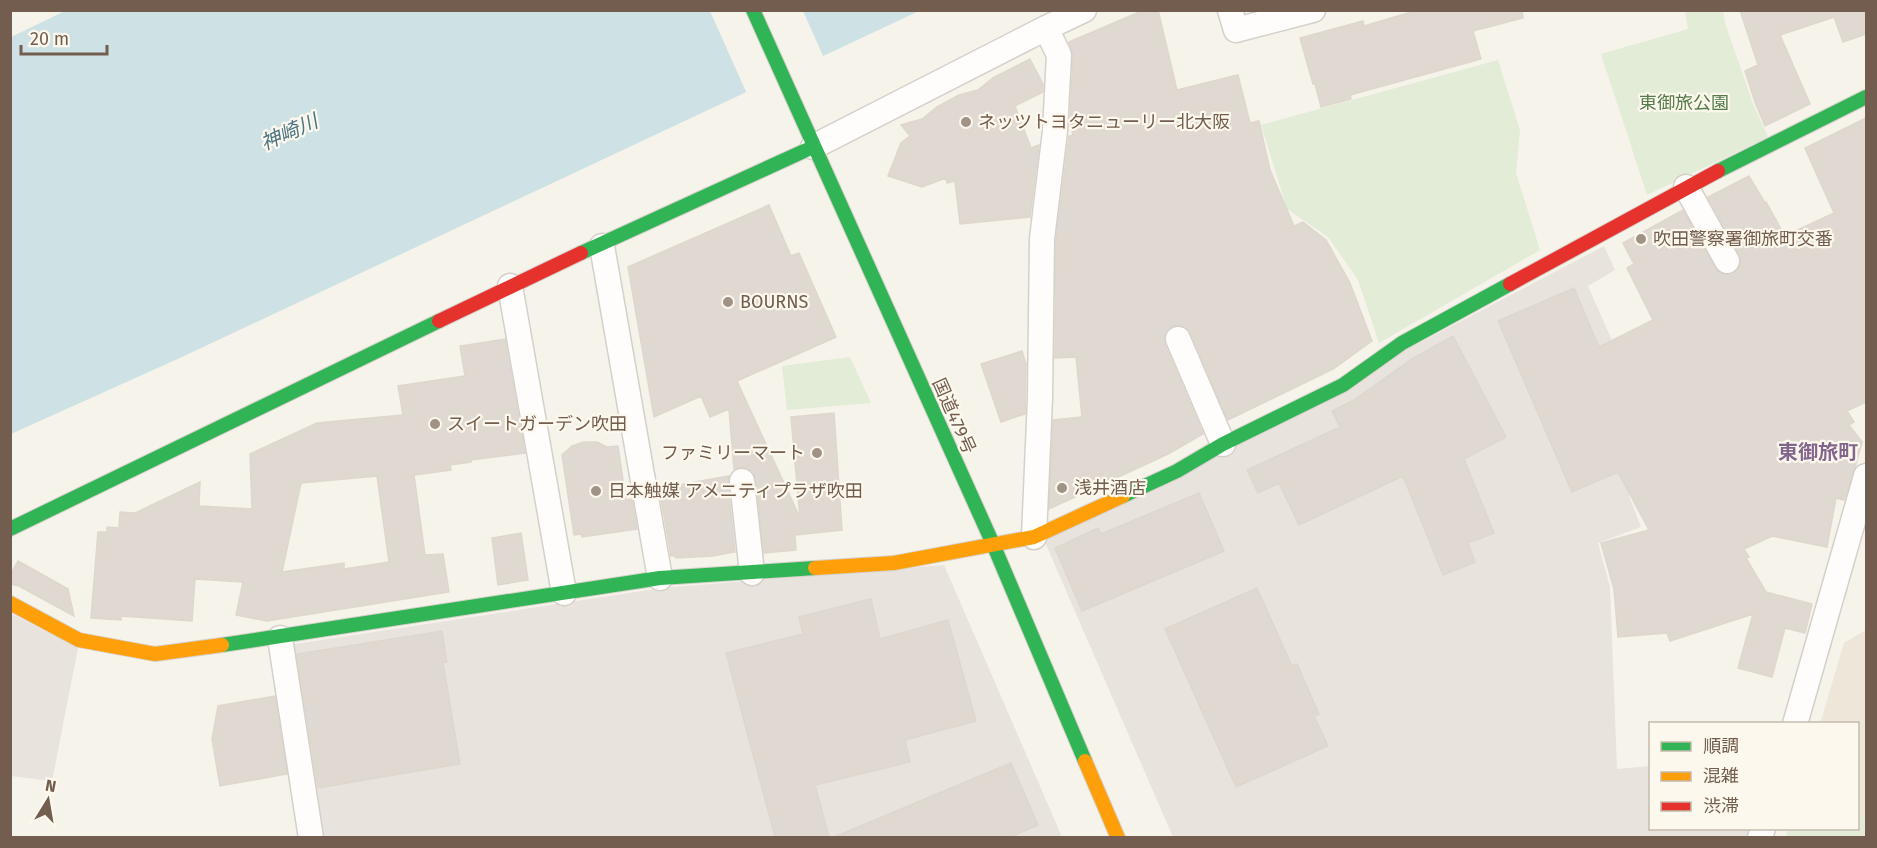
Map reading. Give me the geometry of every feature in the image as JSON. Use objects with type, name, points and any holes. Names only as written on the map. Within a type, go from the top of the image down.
[{"type":"main road","name":"国道479号","points":[[753,10],[993,544],[1118,837]]},
{"type":"main road","points":[[10,603],[79,639],[155,654],[280,638],[660,578],[894,563],[1034,537],[1177,471],[1223,444],[1343,385],[1402,343],[1686,188],[1866,97]]},
{"type":"main road","points":[[10,529],[510,286],[602,246],[811,143]]},
{"type":"street","points":[[811,143],[1084,10]]},
{"type":"street","points":[[1230,10],[1236,30],[1313,10]]},
{"type":"street","points":[[1034,537],[1040,398],[1042,239],[1054,131],[1059,55],[1046,28]]},
{"type":"street","points":[[1686,188],[1727,261]]},
{"type":"street","points":[[602,246],[660,578]]},
{"type":"street","points":[[510,286],[564,593]]},
{"type":"street","points":[[1178,339],[1223,444]]},
{"type":"street","points":[[1795,722],[1866,476]]},
{"type":"street","points":[[742,481],[752,573]]},
{"type":"street","points":[[280,638],[311,837]]},
{"type":"shaded area","points":[[1604,246],[1615,270],[1588,286],[1669,470],[1629,496],[1641,527],[1598,543],[1610,587],[1617,769],[1649,766],[1649,830],[1749,830],[1746,837],[1173,837],[1044,540]]},
{"type":"shaded area","points":[[944,565],[1062,837],[322,837],[289,645],[661,588]]},
{"type":"shaded area","points":[[10,613],[78,648],[52,781],[11,776]]},
{"type":"shaded area","points":[[1866,630],[1866,818],[1859,815],[1859,722],[1821,722],[1844,643]]},
{"type":"green space","name":"東御旅公園","points":[[1685,11],[1723,11],[1753,104],[1768,137],[1647,195],[1601,54],[1688,29]]},
{"type":"green space","points":[[1498,60],[1520,130],[1516,173],[1540,250],[1379,343],[1358,280],[1328,237],[1287,209],[1261,125]]},
{"type":"green space","points":[[850,357],[871,403],[787,410],[782,366]]},
{"type":"green space","points":[[1859,815],[1866,818],[1866,837],[1786,837],[1788,830],[1859,830]]},
{"type":"water","name":"神崎川","points":[[65,11],[919,11],[182,357],[11,434],[11,37]]},
{"type":"pier","points":[[710,11],[803,11],[824,58],[747,94]]},
{"type":"building","points":[[1144,10],[1158,10],[1177,90],[1238,75],[1250,123],[1259,121],[1270,170],[1294,226],[1303,222],[1326,240],[1350,283],[1372,341],[1333,369],[1228,420],[1191,333],[1186,327],[1172,326],[1166,331],[1165,345],[1203,434],[1168,454],[1049,509],[1053,420],[1082,417],[1076,357],[1055,358],[1056,240],[1069,136],[1073,135],[1070,122],[1073,56],[1069,42]]},
{"type":"building","points":[[1418,10],[1522,10],[1523,18],[1473,31],[1481,59],[1350,95],[1351,99],[1321,107],[1300,38],[1363,21],[1364,26]]},
{"type":"building","points":[[1740,10],[1866,10],[1866,34],[1843,42],[1834,17],[1780,35],[1810,104],[1765,126],[1745,71],[1758,65]]},
{"type":"building","name":"ネッツトヨタニューリー北大阪","points":[[1030,59],[1043,84],[1043,92],[1015,106],[1031,148],[1039,145],[1030,217],[960,224],[955,181],[947,183],[946,178],[922,187],[888,176],[901,143],[910,136],[901,125],[922,119],[937,107],[959,95],[978,90],[993,78]]},
{"type":"building","points":[[1866,118],[1866,402],[1847,411],[1854,422],[1849,425],[1862,442],[1855,468],[1844,500],[1836,498],[1827,547],[1772,536],[1744,549],[1749,557],[1746,558],[1766,592],[1812,604],[1805,633],[1785,628],[1772,677],[1738,668],[1753,614],[1670,641],[1667,633],[1618,637],[1614,589],[1601,543],[1649,530],[1618,472],[1572,492],[1498,321],[1574,288],[1599,347],[1653,320],[1627,268],[1634,264],[1623,243],[1683,210],[1715,268],[1726,275],[1733,274],[1739,268],[1740,255],[1708,197],[1749,176],[1785,236],[1834,213],[1805,148]]},
{"type":"building","name":"BOURNS","points":[[769,205],[791,256],[799,253],[836,337],[737,381],[800,518],[791,417],[834,413],[842,530],[795,535],[796,550],[764,553],[756,479],[748,468],[734,469],[729,409],[710,417],[701,396],[654,417],[628,267]]},
{"type":"building","points":[[1453,336],[1506,437],[1464,459],[1494,533],[1468,543],[1475,562],[1443,575],[1403,476],[1299,525],[1279,483],[1258,493],[1247,470],[1340,427],[1332,411],[1354,400],[1412,359]]},
{"type":"building","points":[[505,339],[525,453],[471,460],[471,462],[450,465],[451,470],[414,475],[425,555],[443,554],[449,592],[267,621],[236,615],[243,582],[195,579],[192,621],[121,616],[121,620],[91,618],[98,532],[107,532],[107,527],[119,528],[120,512],[135,513],[200,482],[199,506],[252,509],[250,454],[317,423],[403,415],[398,386],[465,376],[460,346]],"holes":[[[377,476],[389,562],[344,569],[344,563],[282,572],[301,483]]]},
{"type":"building","points":[[1022,351],[1026,364],[1025,414],[1001,422],[981,364]]},
{"type":"building","name":"日本触媒 アメニティプラザ吹田","points":[[584,442],[597,442],[607,447],[618,446],[626,500],[632,499],[637,529],[582,537],[581,534],[574,535],[562,455],[572,446]]},
{"type":"building","points":[[729,476],[735,552],[713,556],[676,558],[671,556],[660,493],[673,491],[672,486]]},
{"type":"building","points":[[1199,493],[1224,551],[1082,611],[1055,548],[1098,528],[1101,534]]},
{"type":"building","points":[[521,533],[528,580],[498,585],[492,538]]},
{"type":"building","points":[[18,561],[68,589],[74,616],[19,586],[10,584],[10,575]]},
{"type":"building","points":[[1257,588],[1292,666],[1297,664],[1319,714],[1314,716],[1328,746],[1236,787],[1165,629]]},
{"type":"building","points":[[871,599],[880,639],[948,620],[976,721],[905,740],[910,762],[815,785],[829,837],[775,837],[726,653],[803,634],[799,617]]},
{"type":"building","points":[[442,631],[447,662],[443,663],[460,764],[318,788],[297,654]]},
{"type":"building","points":[[275,696],[287,774],[220,786],[212,739],[218,706]]},
{"type":"building","points":[[1011,763],[1038,825],[1010,837],[834,837]]},
{"type":"traffic: fast","points":[[753,10],[993,544],[1085,761]]},
{"type":"traffic: fast","points":[[1718,171],[1866,97]]},
{"type":"traffic: fast","points":[[581,253],[813,147]]},
{"type":"traffic: fast","points":[[1123,496],[1177,471],[1223,444],[1343,385],[1402,343],[1510,284]]},
{"type":"traffic: fast","points":[[10,529],[439,321]]},
{"type":"traffic: fast","points":[[222,645],[660,578],[815,568]]},
{"type":"traffic: slow","points":[[815,568],[894,563],[1034,537],[1123,496]]},
{"type":"traffic: slow","points":[[10,603],[79,640],[155,654],[222,645]]},
{"type":"traffic: slow","points":[[1085,761],[1118,838]]},
{"type":"traffic: jam","points":[[1510,284],[1718,171]]},
{"type":"traffic: jam","points":[[439,321],[581,253]]},
{"type":"place","name":"ネッツトヨタニューリー北大阪","points":[[966,122]]},
{"type":"place","name":"吹田警察署御旅町交番","points":[[1641,239]]},
{"type":"place","name":"BOURNS","points":[[728,302]]},
{"type":"place","name":"スイートガーデン吹田","points":[[435,424]]},
{"type":"place","name":"ファミリーマート","points":[[817,453]]},
{"type":"place","name":"浅井酒店","points":[[1062,488]]},
{"type":"place","name":"日本触媒 アメニティプラザ吹田","points":[[596,491]]},
{"type":"district","name":"東御旅町","points":[[1818,452]]}]
